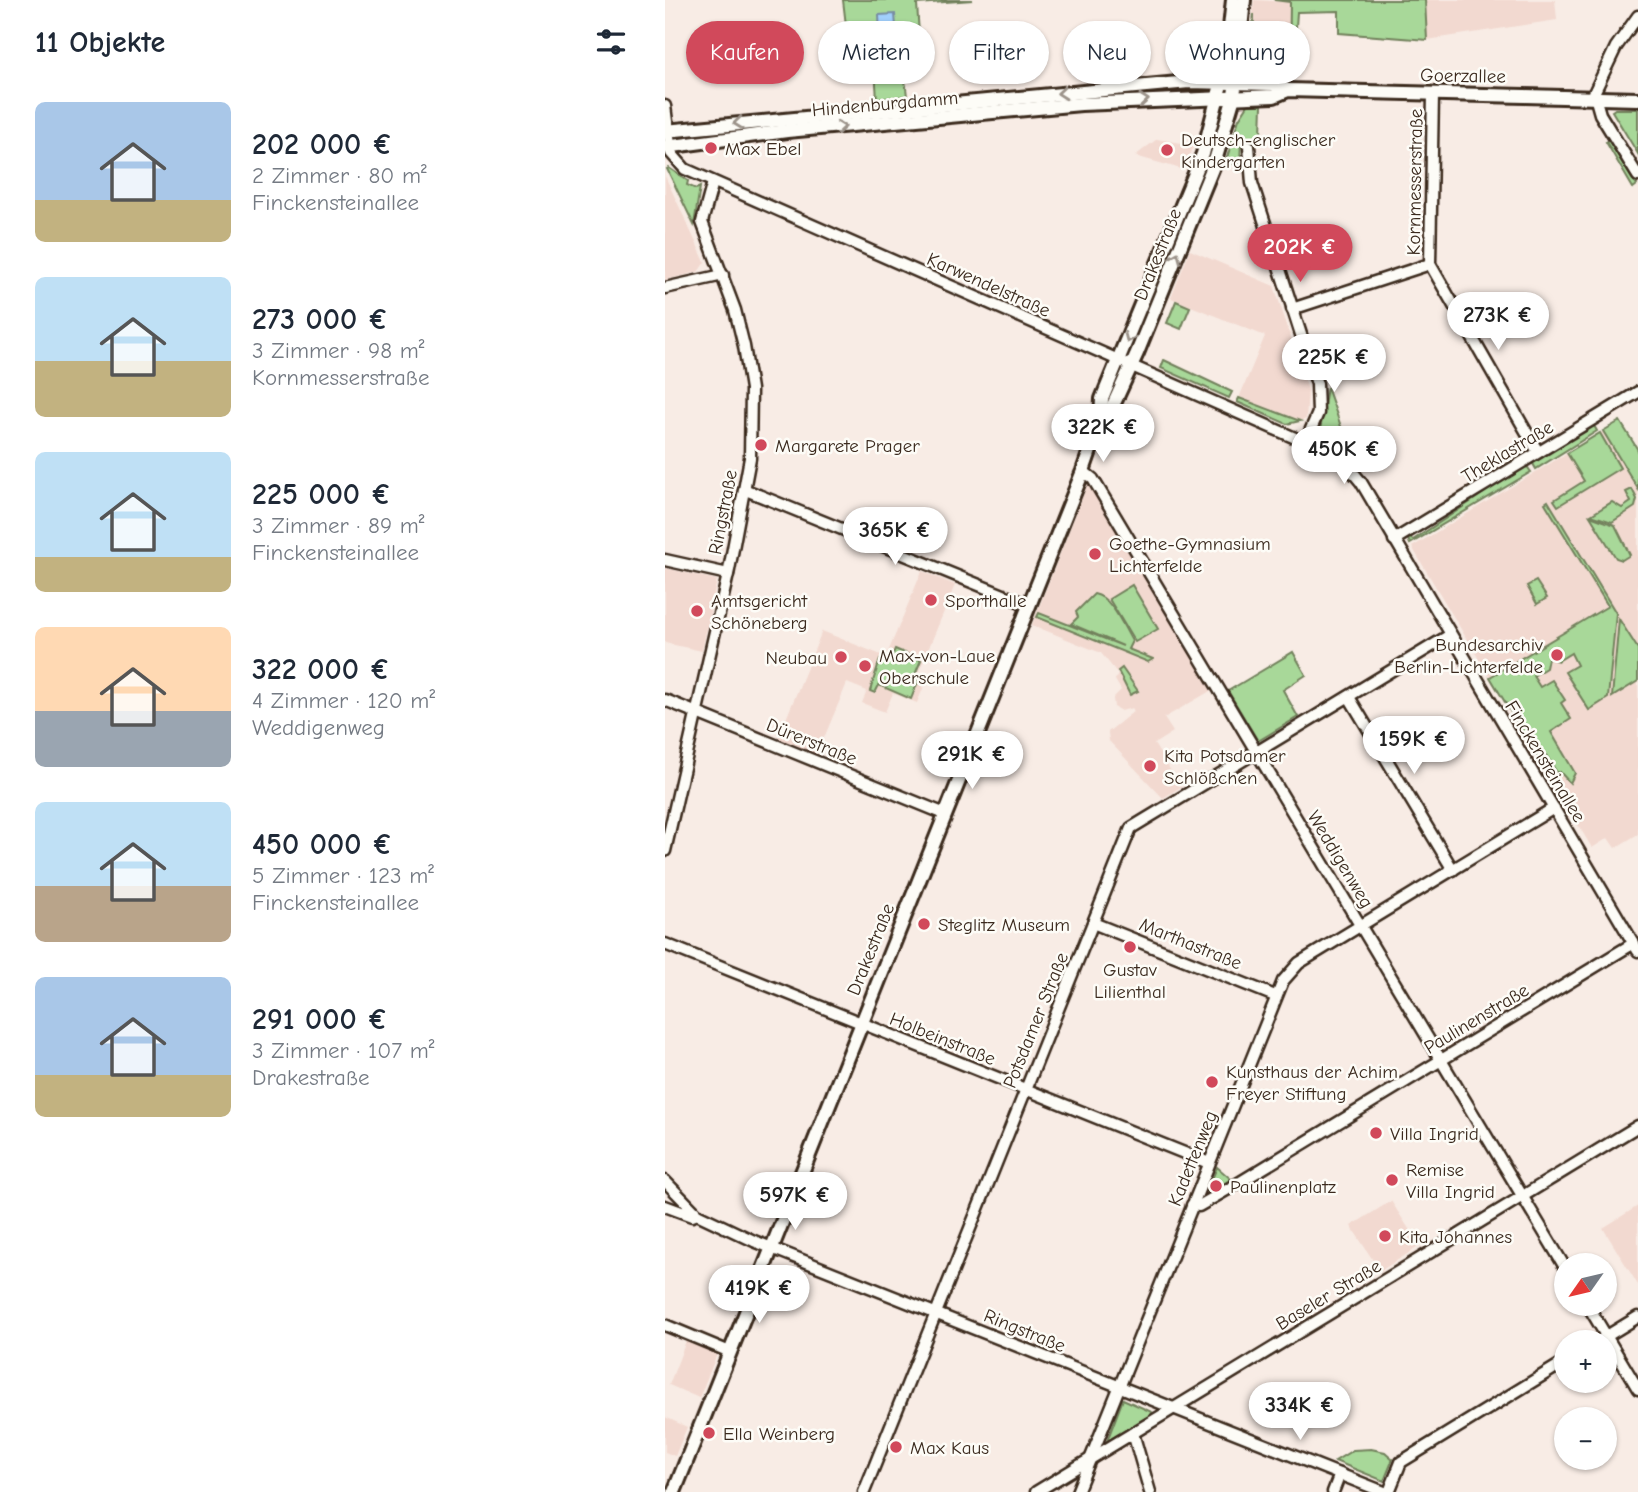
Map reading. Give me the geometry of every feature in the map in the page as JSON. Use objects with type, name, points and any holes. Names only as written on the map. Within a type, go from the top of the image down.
[{"type":"main road","name":"Drakestraße","points":[[1230,21],[1233,0]]},
{"type":"main road","name":"Drakestraße","points":[[1242,21],[1244,0]]},
{"type":"main road","name":"Hindenburgdamm","points":[[667,131],[986,99],[1183,84]]},
{"type":"main road","name":"Drakestraße","points":[[674,1492],[1083,471],[1101,419],[1110,412],[1125,362],[1194,178],[1221,84]]},
{"type":"main road","name":"Drakestraße","points":[[1125,362],[1214,164],[1237,84]]},
{"type":"main road","name":"Goerzallee","points":[[1266,84],[1280,85],[1288,90]]},
{"type":"main road","name":"Goerzallee","points":[[1234,97],[1274,96],[1288,90],[1638,99]]},
{"type":"main road","name":"Hindenburgdamm","points":[[668,146],[787,131],[1081,104],[1234,97]]},
{"type":"street","points":[[1638,16],[1616,47],[1597,83],[1594,98],[1638,174]]},
{"type":"street","name":"Kornmesserstraße","points":[[1433,94],[1430,264],[1538,452]]},
{"type":"street","points":[[665,106],[668,146]]},
{"type":"street","name":"Karwendelstraße","points":[[668,146],[678,163],[713,182],[1305,443]]},
{"type":"street","points":[[1249,146],[1252,183],[1319,395],[1318,412],[1305,443]]},
{"type":"street","name":"Ringstraße","points":[[665,851],[746,490],[752,424],[750,379],[744,346],[723,275],[708,243],[702,222],[713,182]]},
{"type":"street","points":[[1292,309],[1430,264]]},
{"type":"street","points":[[665,288],[723,275]]},
{"type":"street","name":"Theklastraße","points":[[1394,540],[1638,392]]},
{"type":"street","name":"Finckensteinallee","points":[[1305,443],[1346,464],[1361,482],[1636,947]]},
{"type":"street","name":"Weddigenweg","points":[[1083,471],[1093,479],[1556,1253]]},
{"type":"street","points":[[746,490],[1028,606]]},
{"type":"street","points":[[665,560],[728,574]]},
{"type":"street","name":"Potsdamer Straße","points":[[864,1492],[1133,826],[1450,635]]},
{"type":"street","points":[[1349,697],[1453,870]]},
{"type":"street","name":"Dürerstraße","points":[[665,700],[945,814]]},
{"type":"street","name":"Kadettenweg","points":[[1077,1492],[1275,996],[1299,963],[1554,808]]},
{"type":"street","name":"Marthastraße","points":[[1093,923],[1275,996]]},
{"type":"street","name":"Holbeinstraße","points":[[665,944],[1209,1163]]},
{"type":"street","name":"Paulinenstraße","points":[[1192,1205],[1199,1206],[1209,1201],[1441,1060],[1636,947]]},
{"type":"street","name":"Baseler Straße","points":[[1036,1492],[1638,1126]]},
{"type":"street","name":"Ringstraße","points":[[665,1181],[697,1214],[771,1248],[1387,1492]]},
{"type":"street","points":[[665,1206],[692,1216],[697,1214]]},
{"type":"street","points":[[1616,1330],[1638,1317]]},
{"type":"street","points":[[665,1325],[730,1352]]},
{"type":"street","points":[[1617,1354],[1638,1389]]},
{"type":"street","points":[[1387,1492],[1401,1462],[1554,1368]]},
{"type":"street","points":[[1133,1433],[1150,1492]]},
{"type":"street","points":[[1333,1492],[1340,1474]]},
{"type":"shaded area","points":[[1254,0],[1290,2],[1290,21],[1252,21]]},
{"type":"shaded area","points":[[1425,0],[1555,0],[1557,20],[1427,40]]},
{"type":"shaded area","name":"Deutsch-englischer Kindergarten","points":[[1157,139],[1194,145],[1185,170],[1135,156]]},
{"type":"shaded area","points":[[665,176],[705,262],[698,272],[665,280]]},
{"type":"shaded area","points":[[1190,250],[1274,286],[1308,390],[1306,419],[1300,421],[1239,398],[1265,336],[1171,298]]},
{"type":"shaded area","name":"Bundesarchiv Berlin-Lichterfelde","points":[[1620,421],[1638,450],[1638,834],[1615,848],[1608,838],[1592,848],[1571,813],[1575,810],[1562,790],[1558,792],[1412,547]]},
{"type":"shaded area","name":"Goethe-Gymnasium Lichterfelde","points":[[1088,483],[1212,690],[1164,718],[1173,732],[1154,744],[1181,787],[1163,798],[1109,741],[1108,732],[1134,711],[1132,708],[1121,711],[1114,707],[1113,698],[1121,690],[1115,680],[1118,674],[1101,653],[1032,625]]},
{"type":"shaded area","points":[[665,568],[717,580],[702,651],[665,643]]},
{"type":"shaded area","name":"Max-von-Laue Oberschule","points":[[922,571],[955,585],[918,674],[927,679],[917,703],[893,693],[885,712],[862,703],[867,691],[847,683],[816,757],[777,741],[822,631],[886,657]]},
{"type":"shaded area","name":"Kita Johannes","points":[[1391,1201],[1420,1246],[1380,1271],[1351,1226]]},
{"type":"shaded area","points":[[1638,1206],[1638,1285],[1603,1228]]},
{"type":"shaded area","points":[[686,1341],[717,1354],[699,1398],[669,1385]]},
{"type":"shaded area","points":[[665,1417],[687,1427],[675,1456],[665,1452]]},
{"type":"green space","points":[[843,0],[973,0],[917,4],[918,21],[845,21]]},
{"type":"green space","points":[[1274,0],[1425,0],[1427,40],[1339,33],[1339,11],[1297,12],[1296,21],[1290,21],[1290,2]]},
{"type":"green space","points":[[876,84],[906,84],[907,96],[877,99]]},
{"type":"green space","points":[[1205,86],[1204,92],[1135,96],[1135,92]]},
{"type":"green space","points":[[1248,105],[1262,105],[1261,134],[1256,139],[1248,137],[1241,141],[1240,164],[1225,164],[1239,119]]},
{"type":"green space","points":[[1638,109],[1638,154],[1612,111]]},
{"type":"green space","points":[[1219,113],[1225,113],[1215,147],[1135,348],[1132,347],[1201,172]]},
{"type":"green space","points":[[1610,140],[1637,185],[1633,188],[1606,142]]},
{"type":"green space","points":[[667,169],[688,181],[687,185],[696,189],[700,187],[694,225]]},
{"type":"green space","points":[[1176,301],[1190,307],[1181,329],[1167,323]]},
{"type":"green space","points":[[1164,360],[1232,392],[1229,398],[1161,368]]},
{"type":"green space","points":[[1327,387],[1344,435],[1334,443],[1322,438],[1320,431]]},
{"type":"green space","points":[[1239,398],[1300,421],[1287,424],[1237,402]]},
{"type":"green space","points":[[1620,421],[1638,450],[1638,489],[1603,431]]},
{"type":"green space","points":[[1593,424],[1597,431],[1536,469],[1532,462]]},
{"type":"green space","points":[[1600,433],[1620,468],[1558,506],[1554,500],[1584,481],[1567,453]]},
{"type":"green space","points":[[1526,465],[1531,472],[1410,544],[1407,537],[1413,540]]},
{"type":"green space","points":[[1632,489],[1637,499],[1635,507],[1612,522],[1591,515],[1612,502],[1622,508],[1631,502],[1626,492]]},
{"type":"green space","points":[[1548,501],[1616,613],[1608,698],[1589,710],[1565,672],[1577,665],[1571,653],[1558,661],[1548,658],[1546,668],[1533,676],[1540,687],[1552,680],[1565,700],[1561,703],[1571,719],[1551,732],[1575,773],[1570,783],[1560,772],[1557,773],[1546,755],[1539,759],[1490,677],[1608,606],[1545,503]]},
{"type":"green space","points":[[1590,516],[1615,525],[1630,555],[1622,560],[1616,558]]},
{"type":"green space","points":[[1536,581],[1547,598],[1537,604],[1527,586]]},
{"type":"green space","points":[[1132,585],[1158,629],[1135,642],[1109,599]]},
{"type":"green space","points":[[1094,594],[1106,600],[1116,613],[1132,641],[1128,649],[1153,659],[1148,662],[1037,617],[1039,613],[1123,646],[1071,624],[1078,617],[1076,612]]},
{"type":"green space","points":[[1619,619],[1638,649],[1638,681],[1612,697]]},
{"type":"green space","points":[[895,649],[921,660],[914,677],[919,679],[911,699],[879,685],[875,693],[870,691],[880,659],[889,663]]},
{"type":"green space","points":[[1293,652],[1306,675],[1283,690],[1298,717],[1258,741],[1228,691]]},
{"type":"green space","points":[[1122,668],[1138,691],[1130,695],[1118,671]]},
{"type":"green space","points":[[1217,1167],[1231,1179],[1208,1193],[1207,1192]]},
{"type":"green space","points":[[1123,1399],[1154,1413],[1107,1441]]},
{"type":"green space","points":[[1371,1449],[1385,1452],[1393,1459],[1384,1481],[1335,1461],[1353,1450]]},
{"type":"water","points":[[895,14],[896,21],[879,21],[879,15]]},
{"type":"place","name":"Max Ebel","points":[[711,148]]},
{"type":"place","name":"Deutsch-englischer Kindergarten","points":[[1167,150]]},
{"type":"place","name":"Margarete Prager","points":[[761,445]]},
{"type":"place","name":"Goethe-Gymnasium Lichterfelde","points":[[1095,554]]},
{"type":"place","name":"Sporthalle","points":[[931,600]]},
{"type":"place","name":"Amtsgericht Schöneberg","points":[[697,611]]},
{"type":"place","name":"Bundesarchiv Berlin-Lichterfelde","points":[[1557,655]]},
{"type":"place","name":"Neubau","points":[[841,657]]},
{"type":"place","name":"Max-von-Laue Oberschule","points":[[865,666]]},
{"type":"place","name":"Kita Potsdamer Schlößchen","points":[[1150,766]]},
{"type":"place","name":"Steglitz Museum","points":[[924,924]]},
{"type":"place","name":"Gustav Lilienthal","points":[[1130,947]]},
{"type":"place","name":"Kunsthaus der Achim Freyer Stiftung","points":[[1212,1082]]},
{"type":"place","name":"Villa Ingrid","points":[[1376,1133]]},
{"type":"place","name":"Remise Villa Ingrid","points":[[1392,1180]]},
{"type":"place","name":"Paulinenplatz","points":[[1216,1186]]},
{"type":"place","name":"Kita Johannes","points":[[1385,1236]]},
{"type":"place","name":"Ella Weinberg","points":[[709,1433]]},
{"type":"place","name":"Max Kaus","points":[[896,1447]]}]
